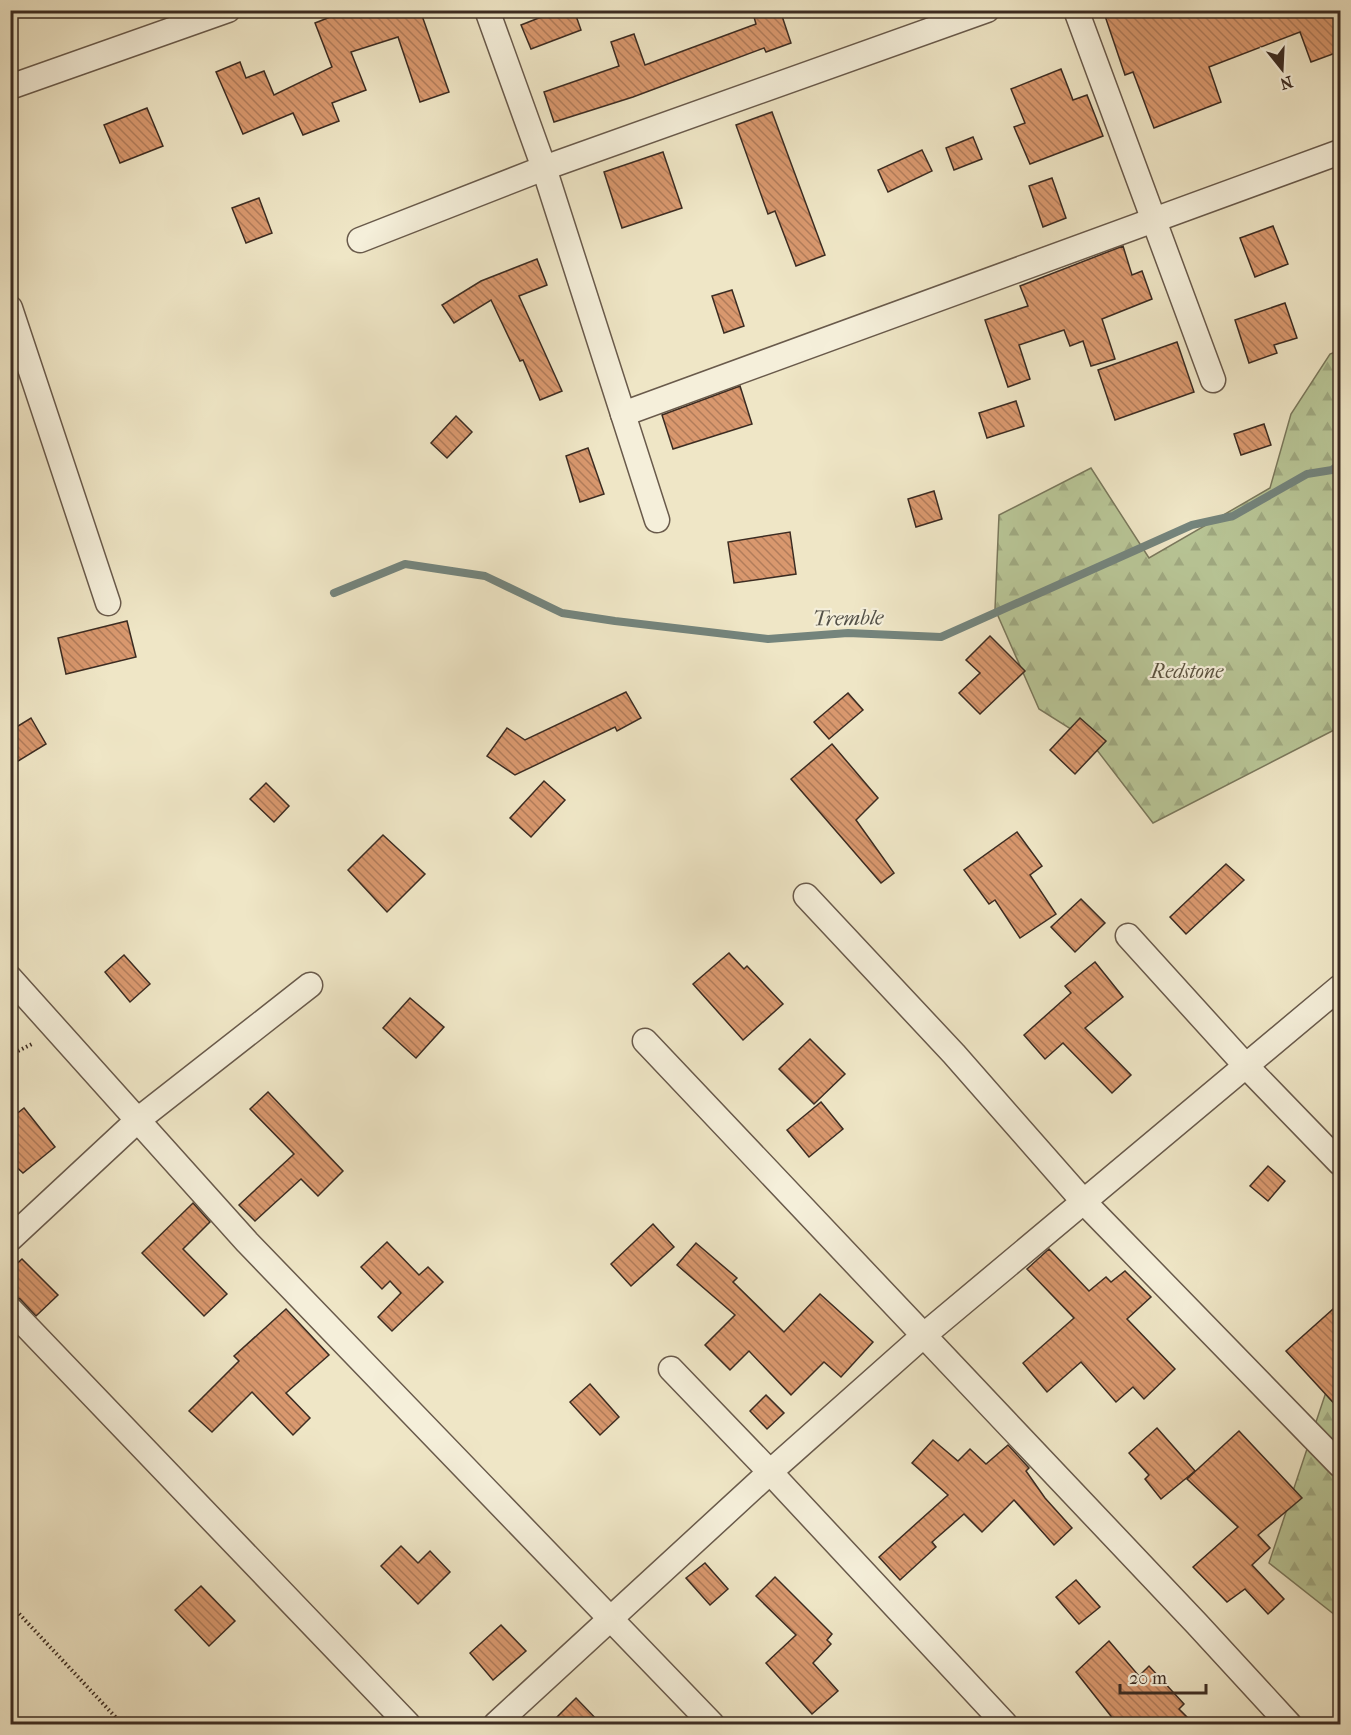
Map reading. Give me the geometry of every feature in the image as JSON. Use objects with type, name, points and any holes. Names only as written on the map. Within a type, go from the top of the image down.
[{"type":"street","points":[[10,87],[228,10]]},
{"type":"street","points":[[487,10],[544,168],[657,520]]},
{"type":"street","points":[[360,240],[544,168],[987,10]]},
{"type":"street","points":[[1076,10],[1213,380]]},
{"type":"street","points":[[623,414],[1341,152]]},
{"type":"street","points":[[10,308],[16,343],[108,603]]},
{"type":"street","points":[[806,896],[954,1054],[1084,1202],[1341,1465]]},
{"type":"street","points":[[1128,936],[1246,1066],[1341,1163]]},
{"type":"street","points":[[10,978],[139,1119],[247,1242],[712,1725]]},
{"type":"street","points":[[10,1239],[139,1119],[310,986]]},
{"type":"street","points":[[496,1725],[770,1472],[923,1336],[1341,987]]},
{"type":"street","points":[[645,1041],[1197,1624],[1289,1725]]},
{"type":"street","points":[[10,1309],[408,1725]]},
{"type":"street","points":[[671,1369],[1005,1725]]},
{"type":"path","points":[[10,1604],[122,1725]]},
{"type":"green space","name":"Redstone","points":[[1340,350],[1340,727],[1153,823],[1090,741],[1039,709],[995,609],[999,515],[1091,468],[1149,558],[1270,488],[1291,414],[1330,354]]},
{"type":"green space","points":[[1340,1381],[1340,1619],[1269,1563],[1328,1386]]},
{"type":"building","points":[[348,10],[420,10],[449,92],[420,102],[398,37],[351,52],[366,90],[332,103],[339,121],[303,135],[293,113],[243,134],[216,72],[240,62],[246,78],[264,71],[274,95],[332,67],[315,23]]},
{"type":"building","points":[[559,10],[574,10],[581,30],[531,49],[521,25]]},
{"type":"building","points":[[752,10],[780,10],[791,43],[766,52],[764,48],[633,97],[554,122],[544,92],[619,66],[611,42],[634,34],[645,65],[756,24]]},
{"type":"building","points":[[1103,10],[1341,10],[1341,51],[1311,62],[1300,32],[1209,67],[1221,102],[1154,128],[1133,72],[1125,75]]},
{"type":"building","points":[[1061,69],[1073,100],[1087,95],[1103,136],[1030,164],[1014,127],[1025,123],[1011,89]]},
{"type":"building","points":[[147,108],[163,146],[120,163],[104,125]]},
{"type":"building","points":[[772,112],[825,255],[796,266],[775,211],[768,214],[736,125]]},
{"type":"building","points":[[973,137],[982,159],[954,170],[946,148]]},
{"type":"building","points":[[922,150],[932,171],[888,192],[878,170]]},
{"type":"building","points":[[663,152],[682,208],[622,228],[604,172]]},
{"type":"building","points":[[1052,178],[1066,218],[1043,227],[1029,186]]},
{"type":"building","points":[[259,198],[272,233],[246,243],[232,208]]},
{"type":"building","points":[[1273,226],[1288,264],[1255,277],[1240,238]]},
{"type":"building","points":[[1123,246],[1132,275],[1142,271],[1152,299],[1102,319],[1115,359],[1091,366],[1083,341],[1070,346],[1064,330],[1019,345],[1030,379],[1008,387],[985,320],[1028,306],[1020,286]]},
{"type":"building","points":[[537,259],[547,285],[519,296],[562,391],[540,400],[523,360],[520,361],[491,300],[454,323],[442,305],[481,281]]},
{"type":"building","points":[[732,290],[744,326],[724,333],[712,296]]},
{"type":"building","points":[[1285,303],[1297,338],[1274,345],[1277,353],[1249,363],[1235,320]]},
{"type":"building","points":[[1177,342],[1194,392],[1115,420],[1098,370]]},
{"type":"building","points":[[740,386],[752,424],[673,449],[662,415]]},
{"type":"building","points":[[1016,401],[1024,426],[987,438],[979,413]]},
{"type":"building","points":[[456,416],[472,432],[447,458],[431,443]]},
{"type":"building","points":[[1264,424],[1271,445],[1241,455],[1234,434]]},
{"type":"building","points":[[588,448],[604,494],[580,502],[566,456]]},
{"type":"building","points":[[934,491],[942,519],[916,527],[908,499]]},
{"type":"building","points":[[790,532],[796,574],[734,583],[728,542]]},
{"type":"building","points":[[127,621],[136,657],[66,674],[58,638]]},
{"type":"building","points":[[990,636],[1025,671],[980,714],[959,693],[980,673],[966,660]]},
{"type":"building","points":[[626,692],[641,718],[617,731],[615,727],[515,775],[487,756],[507,728],[525,740]]},
{"type":"building","points":[[848,693],[863,710],[829,739],[814,722]]},
{"type":"building","points":[[31,718],[46,744],[10,766],[10,731]]},
{"type":"building","points":[[1080,718],[1106,741],[1075,774],[1050,750]]},
{"type":"building","points":[[832,744],[878,798],[856,820],[894,873],[881,883],[791,779]]},
{"type":"building","points":[[544,781],[565,800],[531,837],[510,818]]},
{"type":"building","points":[[266,783],[289,806],[274,822],[250,799]]},
{"type":"building","points":[[1017,832],[1042,866],[1030,875],[1056,914],[1020,938],[995,900],[989,904],[964,870]]},
{"type":"building","points":[[383,835],[425,874],[387,912],[348,870]]},
{"type":"building","points":[[1226,864],[1244,880],[1186,934],[1170,917]]},
{"type":"building","points":[[1081,899],[1105,923],[1075,952],[1051,927]]},
{"type":"building","points":[[729,953],[744,969],[747,966],[783,1004],[743,1040],[693,984]]},
{"type":"building","points":[[124,955],[150,984],[130,1002],[105,972]]},
{"type":"building","points":[[1095,962],[1123,997],[1085,1028],[1131,1075],[1112,1093],[1063,1043],[1045,1059],[1024,1035],[1071,993],[1065,986]]},
{"type":"building","points":[[410,998],[444,1027],[416,1058],[383,1028]]},
{"type":"building","points":[[810,1039],[845,1074],[814,1104],[779,1069]]},
{"type":"building","points":[[268,1092],[343,1171],[318,1196],[301,1179],[255,1221],[239,1205],[294,1154],[250,1109]]},
{"type":"building","points":[[821,1102],[843,1129],[809,1157],[787,1130]]},
{"type":"building","points":[[24,1108],[55,1147],[23,1173],[10,1161],[10,1119]]},
{"type":"building","points":[[1268,1166],[1285,1181],[1268,1201],[1250,1186]]},
{"type":"building","points":[[193,1203],[210,1222],[183,1249],[227,1294],[204,1316],[142,1253]]},
{"type":"building","points":[[653,1224],[674,1247],[631,1286],[611,1264]]},
{"type":"building","points":[[387,1242],[419,1275],[428,1267],[443,1282],[392,1331],[378,1317],[401,1293],[390,1281],[382,1289],[361,1267]]},
{"type":"building","points":[[696,1243],[737,1278],[733,1282],[784,1332],[820,1294],[873,1342],[841,1377],[824,1362],[791,1395],[749,1351],[730,1370],[705,1345],[735,1315],[677,1265]]},
{"type":"building","points":[[1049,1249],[1089,1291],[1106,1277],[1111,1282],[1125,1271],[1151,1297],[1127,1319],[1175,1369],[1144,1399],[1133,1387],[1116,1402],[1081,1362],[1047,1392],[1023,1363],[1074,1318],[1027,1269]]},
{"type":"building","points":[[22,1259],[58,1295],[36,1316],[20,1299],[10,1295],[10,1270]]},
{"type":"building","points":[[1341,1302],[1341,1411],[1286,1351]]},
{"type":"building","points":[[286,1309],[329,1355],[286,1393],[310,1418],[293,1435],[252,1392],[212,1432],[189,1411],[239,1361],[234,1356]]},
{"type":"building","points":[[590,1384],[619,1417],[600,1435],[570,1402]]},
{"type":"building","points":[[766,1395],[784,1413],[767,1429],[750,1411]]},
{"type":"building","points":[[1157,1428],[1195,1471],[1161,1499],[1145,1479],[1149,1475],[1129,1453]]},
{"type":"building","points":[[1239,1431],[1302,1498],[1258,1535],[1270,1548],[1252,1565],[1284,1599],[1268,1614],[1245,1589],[1227,1602],[1193,1567],[1238,1527],[1187,1479]]},
{"type":"building","points":[[933,1440],[958,1461],[970,1449],[986,1464],[1008,1445],[1029,1468],[1026,1471],[1045,1498],[1072,1528],[1054,1545],[1014,1500],[982,1532],[964,1514],[932,1542],[936,1547],[900,1580],[879,1557],[948,1495],[912,1463]]},
{"type":"building","points":[[401,1546],[418,1563],[430,1551],[450,1572],[418,1604],[381,1566]]},
{"type":"building","points":[[705,1563],[728,1589],[710,1605],[686,1578]]},
{"type":"building","points":[[775,1577],[832,1634],[827,1640],[831,1644],[813,1663],[838,1691],[812,1714],[766,1663],[796,1635],[756,1596]]},
{"type":"building","points":[[1076,1580],[1100,1607],[1079,1624],[1056,1597]]},
{"type":"building","points":[[201,1586],[235,1621],[209,1646],[175,1610]]},
{"type":"building","points":[[501,1625],[526,1651],[493,1680],[470,1653]]},
{"type":"building","points":[[1109,1641],[1139,1676],[1149,1666],[1184,1704],[1179,1709],[1195,1725],[1118,1725],[1076,1672]]},
{"type":"building","points":[[576,1698],[602,1725],[549,1725]]},
{"type":"waterway","name":"Tremble","points":[[334,593],[405,564],[485,576],[562,613],[615,621],[768,639],[848,633],[941,637],[1192,525],[1233,516],[1307,474],[1332,470],[1340,464]]}]
